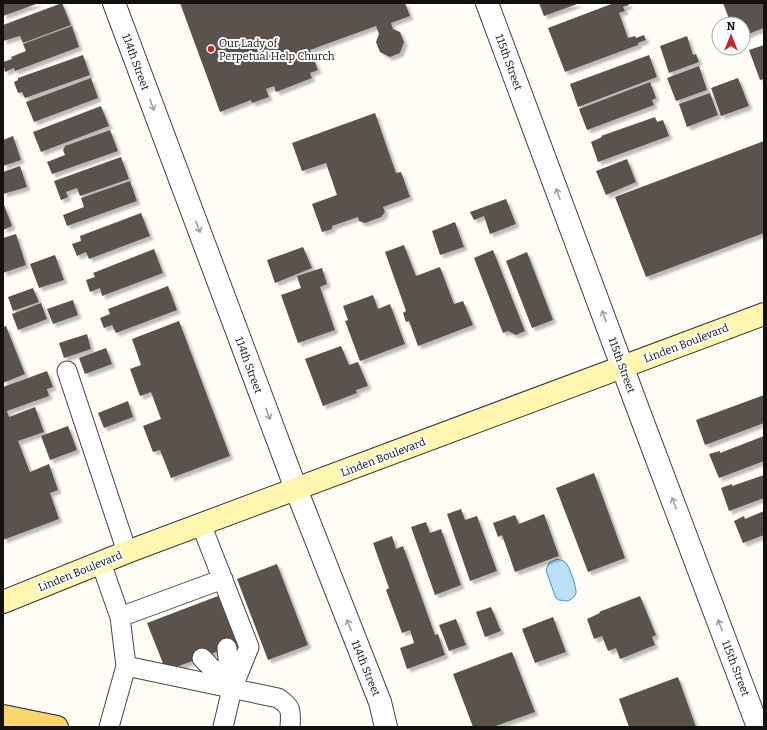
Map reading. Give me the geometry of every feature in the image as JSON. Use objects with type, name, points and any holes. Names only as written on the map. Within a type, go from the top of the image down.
[{"type":"main road","name":"Linden Boulevard","points":[[3,602],[127,552],[764,314]]},
{"type":"main road","points":[[3,716],[57,727]]},
{"type":"street","name":"114th Street","points":[[114,3],[296,489],[380,702],[386,727]]},
{"type":"street","name":"115th Street","points":[[487,3],[758,727]]},
{"type":"lane","points":[[67,371],[127,552]]},
{"type":"lane","points":[[201,524],[249,647],[232,689],[223,727]]},
{"type":"lane","points":[[101,562],[120,617],[126,666],[109,727]]},
{"type":"lane","points":[[120,617],[158,611],[206,593],[223,580]]},
{"type":"lane","points":[[227,648],[232,689]]},
{"type":"lane","points":[[202,658],[232,689]]},
{"type":"lane","points":[[126,666],[278,698],[288,705],[290,713],[290,727]]},
{"type":"lane","points":[[180,666],[232,689]]},
{"type":"water","points":[[557,559],[566,563],[575,587],[575,596],[567,601],[556,598],[546,570],[549,563]]},
{"type":"building","points":[[3,3],[39,3],[3,16]]},
{"type":"building","points":[[62,3],[71,25],[23,43],[20,36],[3,41],[3,25]]},
{"type":"building","points":[[180,3],[405,3],[410,16],[391,23],[393,29],[400,32],[404,42],[400,53],[390,57],[380,52],[376,42],[379,34],[376,26],[310,50],[318,70],[310,73],[312,78],[276,92],[274,86],[266,89],[269,97],[252,103],[251,100],[220,112]]},
{"type":"building","points":[[539,3],[580,3],[544,16]]},
{"type":"building","points":[[614,3],[628,3],[629,5],[623,7],[625,11],[619,13],[628,38],[635,36],[636,38],[644,35],[646,40],[638,43],[638,45],[565,72],[548,28]]},
{"type":"building","points":[[723,3],[764,3],[764,28],[751,33],[751,16],[728,16]]},
{"type":"building","points":[[72,26],[79,47],[15,71],[14,68],[5,72],[3,62],[26,51],[23,44]]},
{"type":"building","points":[[687,36],[693,55],[696,54],[699,62],[669,73],[660,46]]},
{"type":"building","points":[[764,45],[764,79],[760,80],[751,55],[751,49]]},
{"type":"building","points":[[83,55],[90,75],[25,98],[22,92],[18,93],[14,82],[18,80],[18,78]]},
{"type":"building","points":[[649,55],[657,77],[578,107],[570,84]]},
{"type":"building","points":[[699,66],[707,90],[676,101],[667,78]]},
{"type":"building","points":[[91,78],[98,98],[34,122],[26,102]]},
{"type":"building","points":[[738,78],[749,106],[721,116],[711,88]]},
{"type":"building","points":[[650,82],[656,98],[652,100],[654,105],[587,130],[579,109]]},
{"type":"building","points":[[710,93],[718,115],[687,127],[679,104]]},
{"type":"building","points":[[101,106],[109,126],[41,152],[33,132]]},
{"type":"building","points":[[375,113],[396,173],[401,172],[410,197],[383,207],[385,212],[381,217],[365,223],[359,221],[358,217],[332,226],[332,229],[322,232],[312,204],[337,195],[326,163],[302,171],[292,143]]},
{"type":"building","points":[[655,117],[657,122],[663,120],[669,136],[598,162],[591,142],[602,137],[601,136]]},
{"type":"building","points":[[110,130],[118,151],[52,174],[47,162],[65,155],[63,150],[65,146]]},
{"type":"building","points":[[13,136],[21,160],[3,166],[3,140]]},
{"type":"building","points":[[764,141],[764,233],[646,277],[615,197]]},
{"type":"building","points":[[121,157],[129,179],[80,196],[77,188],[66,192],[68,197],[61,200],[54,181]]},
{"type":"building","points":[[627,159],[636,182],[606,195],[596,171]]},
{"type":"building","points":[[20,166],[27,187],[3,194],[3,172]]},
{"type":"building","points":[[130,181],[137,201],[67,226],[63,215],[84,207],[81,198]]},
{"type":"building","points":[[506,199],[516,224],[490,234],[484,216],[474,220],[470,212]]},
{"type":"building","points":[[3,202],[12,226],[3,230]]},
{"type":"building","points":[[141,213],[150,236],[89,259],[86,252],[77,256],[72,244],[81,241],[80,236]]},
{"type":"building","points":[[455,222],[464,247],[440,255],[432,231]]},
{"type":"building","points":[[16,234],[26,265],[3,273],[3,238]]},
{"type":"building","points":[[404,245],[416,276],[440,267],[454,304],[463,301],[473,325],[418,346],[409,321],[406,322],[403,313],[406,311],[385,252]]},
{"type":"building","points":[[303,247],[312,268],[275,283],[267,260]]},
{"type":"building","points":[[154,249],[163,273],[102,296],[100,288],[90,292],[86,280],[95,277],[93,273]]},
{"type":"building","points":[[493,250],[525,331],[516,335],[508,331],[503,333],[474,258]]},
{"type":"building","points":[[527,252],[553,320],[532,328],[506,261]]},
{"type":"building","points":[[55,255],[64,280],[39,288],[30,264]]},
{"type":"building","points":[[322,268],[327,284],[320,287],[335,330],[298,343],[281,295],[301,288],[297,276]]},
{"type":"building","points":[[168,286],[177,310],[116,333],[112,325],[104,328],[100,318],[110,314],[108,309]]},
{"type":"building","points":[[33,288],[39,302],[13,311],[8,297]]},
{"type":"building","points":[[373,295],[378,309],[390,304],[405,344],[360,361],[345,321],[348,320],[343,306]]},
{"type":"building","points":[[73,300],[78,315],[53,324],[47,309]]},
{"type":"building","points":[[41,303],[47,319],[18,330],[12,314]]},
{"type":"building","points":[[179,321],[230,456],[171,478],[160,450],[153,452],[143,426],[161,419],[151,392],[140,396],[130,369],[141,365],[132,339]]},
{"type":"building","points":[[6,326],[25,374],[3,383],[3,327]]},
{"type":"building","points":[[87,334],[91,349],[64,358],[59,343]]},
{"type":"building","points":[[341,346],[349,365],[358,362],[368,386],[356,390],[357,393],[323,406],[305,359]]},
{"type":"building","points":[[106,348],[112,364],[85,374],[79,358]]},
{"type":"building","points":[[47,371],[53,387],[47,389],[49,396],[7,411],[9,417],[35,407],[44,432],[18,441],[30,472],[49,464],[58,490],[50,493],[59,519],[3,540],[3,387]]},
{"type":"building","points":[[764,395],[764,423],[705,445],[696,420]]},
{"type":"building","points":[[128,401],[133,417],[104,428],[98,413]]},
{"type":"building","points":[[68,426],[77,450],[50,460],[41,436]]},
{"type":"building","points":[[764,436],[764,461],[719,478],[709,454],[720,451],[720,453]]},
{"type":"building","points":[[594,473],[625,558],[588,572],[556,488]]},
{"type":"building","points":[[764,475],[764,498],[729,511],[721,488],[732,484],[732,486]]},
{"type":"building","points":[[461,509],[465,520],[477,516],[497,571],[470,581],[447,514]]},
{"type":"building","points":[[764,511],[764,535],[743,543],[734,521],[744,516],[745,519]]},
{"type":"building","points":[[544,514],[559,556],[515,572],[502,535],[498,537],[493,523],[515,515],[519,524]]},
{"type":"building","points":[[426,522],[430,533],[441,529],[461,585],[435,595],[411,527]]},
{"type":"building","points":[[392,536],[396,549],[403,546],[435,635],[438,634],[445,655],[407,669],[400,648],[414,643],[410,630],[402,633],[386,590],[389,588],[373,543]]},
{"type":"building","points":[[277,564],[308,645],[268,660],[237,579]]},
{"type":"building","points":[[218,596],[237,644],[166,671],[147,623]]},
{"type":"building","points":[[640,596],[656,635],[652,637],[655,645],[620,659],[616,648],[608,651],[602,636],[594,639],[587,619],[600,613],[599,612]]},
{"type":"building","points":[[491,607],[501,631],[485,637],[476,612]]},
{"type":"building","points":[[553,617],[566,652],[535,663],[522,629]]},
{"type":"building","points":[[456,619],[466,645],[449,651],[439,625]]},
{"type":"building","points":[[512,652],[535,712],[493,727],[473,727],[453,674]]},
{"type":"building","points":[[678,677],[696,727],[629,727],[619,699]]},
{"type":"place","name":"Our Lady of Perpetual Help Church","points":[[211,49]]}]
